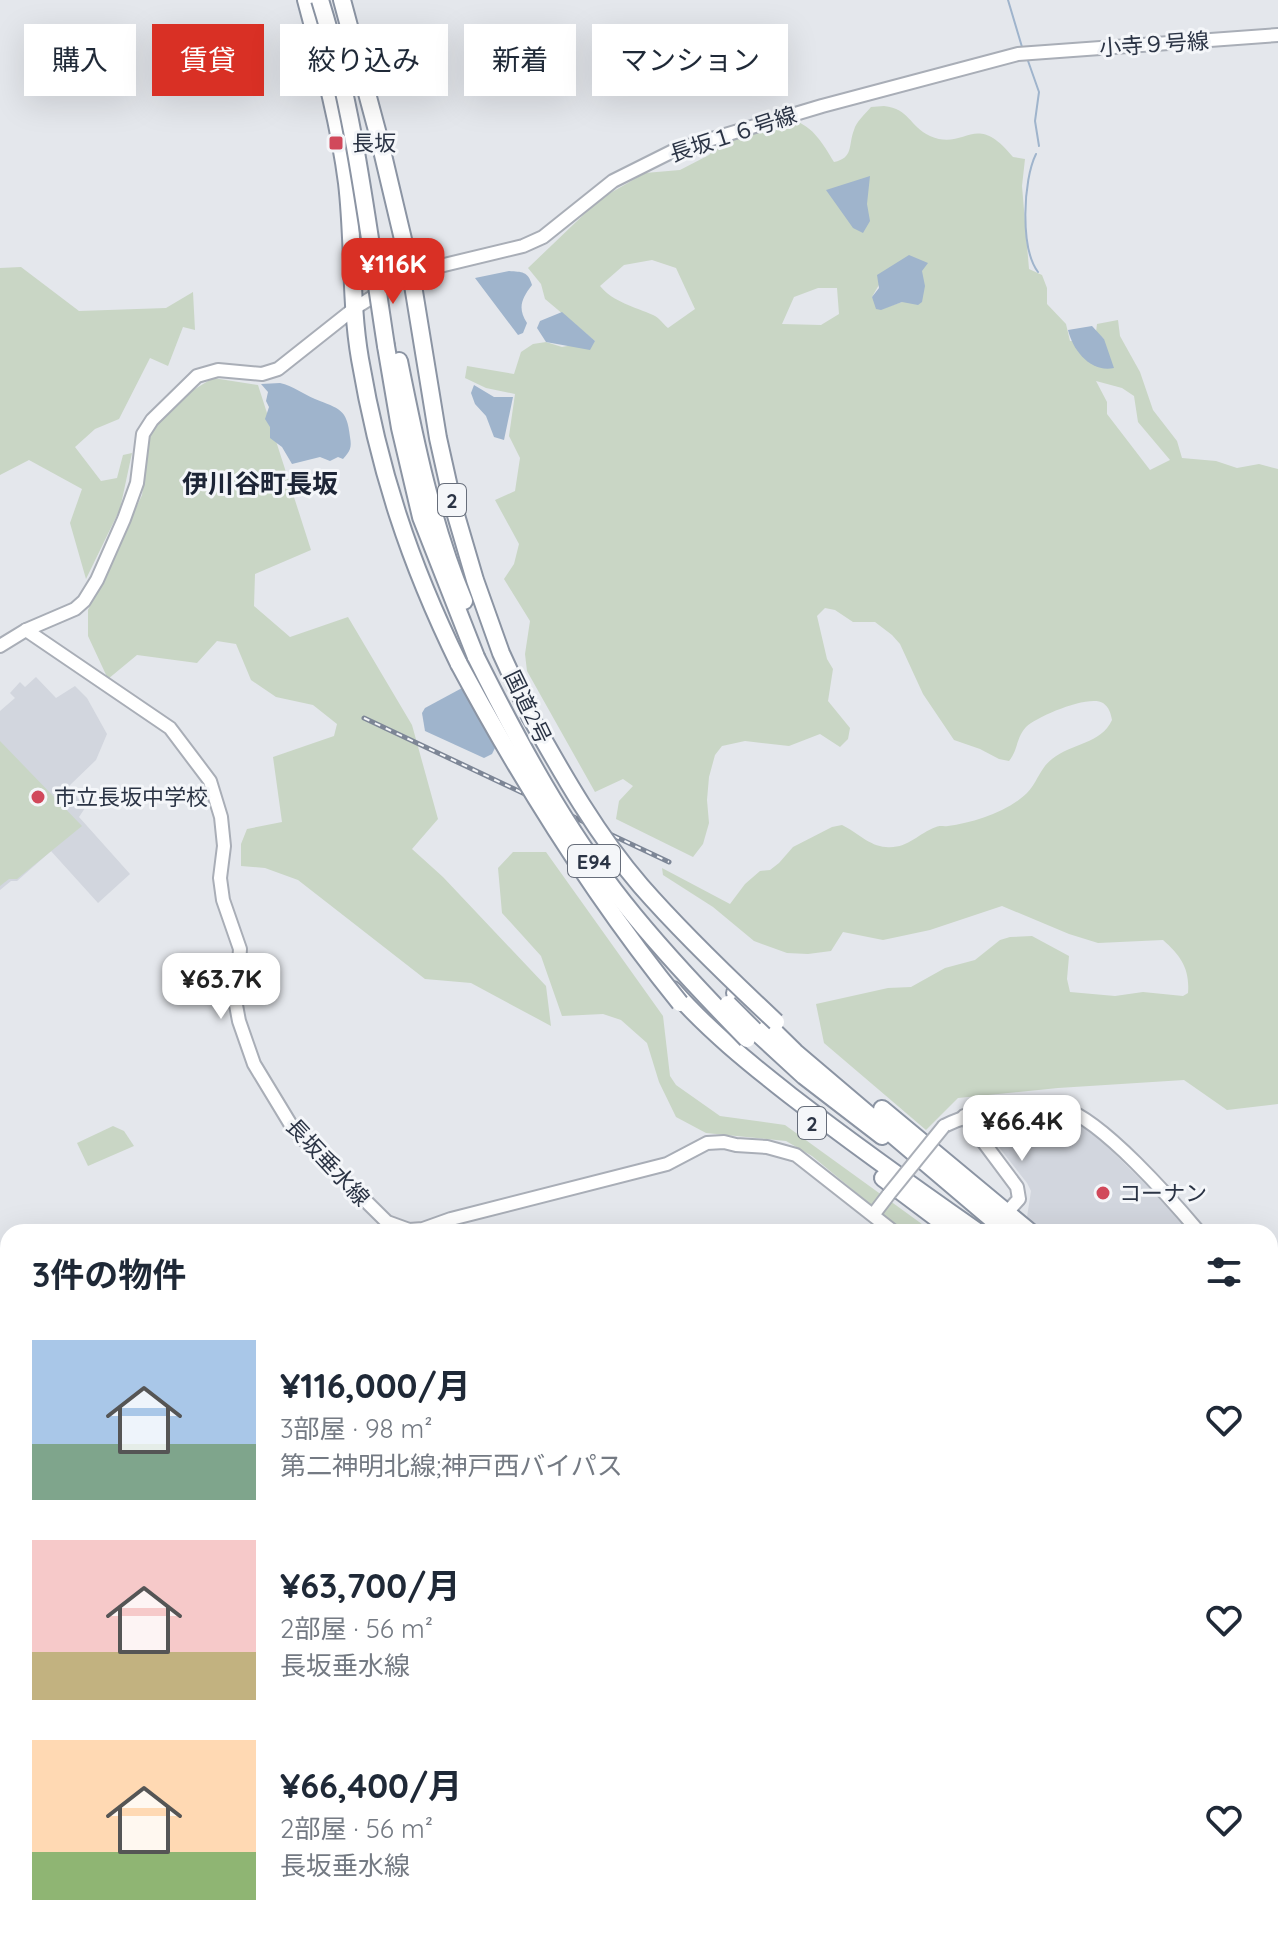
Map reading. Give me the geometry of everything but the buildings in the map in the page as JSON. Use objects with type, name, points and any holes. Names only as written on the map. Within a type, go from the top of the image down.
[{"type":"highway","name":"国道2号","points":[[307,0],[342,149],[360,356],[391,498],[428,601],[459,664],[500,740],[568,852],[631,942],[681,1002],[746,1072],[945,1224]]},
{"type":"highway","name":"E94","points":[[320,0],[356,148],[391,345]]},
{"type":"highway","name":"国道2号","points":[[338,1],[379,138],[411,273],[438,438],[453,505],[501,653],[530,716],[568,783],[609,845],[762,1030],[1022,1224]]},
{"type":"highway","name":"E94","points":[[338,1],[366,144],[400,428],[421,517],[520,743],[567,822],[622,901],[693,984],[762,1030],[970,1224]]},
{"type":"highway","points":[[681,1002],[752,1065],[851,1142],[968,1224]]},
{"type":"highway","name":"E94","points":[[762,1030],[804,1076],[989,1224]]},
{"type":"highway","points":[[762,1030],[997,1224]]},
{"type":"main road","points":[[307,0],[338,1]]},
{"type":"main road","name":"小寺９号線","points":[[1030,53],[1278,35]]},
{"type":"main road","name":"長坂１６号線","points":[[0,649],[26,630],[75,609],[84,601],[97,580],[137,483],[143,434],[152,420],[197,376],[218,370],[262,374],[278,369],[355,308],[411,273],[533,242],[565,220],[596,192],[675,150],[822,106],[1030,53]]},
{"type":"main road","name":"長坂垂水線","points":[[26,630],[170,728],[210,781],[221,817],[224,846],[220,885],[240,949],[236,1005],[254,1064],[294,1130],[392,1224]]},
{"type":"main road","points":[[873,1215],[944,1126],[964,1116],[1039,1105],[1077,1114],[1097,1128],[1155,1183],[1192,1224]]},
{"type":"main road","points":[[964,1116],[1017,1187],[1019,1199],[1008,1211]]},
{"type":"main road","name":"長坂垂水線","points":[[437,1224],[667,1164],[707,1143],[724,1142],[767,1147],[796,1155],[884,1224]]},
{"type":"main road","points":[[0,1818],[0,1850]]},
{"type":"shaded area","name":"市立長坂中学校","points":[[36,677],[56,698],[75,686],[87,698],[107,734],[96,760],[69,786],[85,808],[79,817],[130,874],[98,903],[51,851],[17,881],[11,881],[0,890],[0,711],[15,698],[10,693],[20,682],[25,687]]},
{"type":"shaded area","points":[[1039,1112],[1072,1119],[1087,1127],[1183,1224],[1034,1224],[1027,1217],[1031,1191],[984,1128],[987,1119]]},
{"type":"green space","points":[[871,107],[893,108],[923,132],[942,140],[979,133],[989,136],[1013,157],[1025,159],[1022,186],[1029,269],[1042,275],[1047,288],[1047,304],[1066,324],[1070,341],[1104,339],[1096,332],[1097,324],[1118,320],[1120,336],[1140,372],[1153,410],[1177,441],[1182,458],[1216,461],[1237,468],[1259,464],[1278,469],[1278,1104],[1227,1110],[1184,1080],[1058,1088],[958,1098],[926,1130],[824,1043],[816,1004],[888,988],[911,987],[945,968],[975,960],[1000,940],[1010,937],[1032,936],[1069,956],[1067,979],[1070,992],[1115,996],[1143,992],[1183,996],[1188,993],[1188,984],[1186,970],[1179,957],[1163,940],[1098,943],[1002,906],[930,930],[883,940],[843,932],[831,951],[787,953],[754,941],[713,907],[663,875],[662,868],[730,904],[760,871],[770,870],[793,847],[832,827],[842,825],[874,844],[894,847],[936,827],[990,815],[1027,793],[1052,759],[1101,734],[1112,720],[1103,703],[1087,701],[1041,717],[1023,731],[1009,761],[999,759],[954,740],[923,694],[900,644],[892,635],[875,622],[853,622],[835,610],[825,608],[817,616],[827,659],[833,669],[828,701],[850,728],[848,739],[840,747],[820,734],[789,746],[745,741],[722,746],[715,755],[709,777],[709,823],[703,844],[693,857],[616,819],[619,801],[633,786],[623,779],[595,792],[527,671],[525,654],[530,621],[504,579],[514,564],[519,544],[495,500],[515,491],[520,458],[509,436],[515,394],[486,388],[465,378],[467,366],[514,374],[521,352],[533,344],[546,342],[562,347],[595,341],[545,299],[541,284],[528,268],[600,199],[645,173],[680,170],[709,155],[719,143],[793,120],[812,132],[834,162],[840,160],[848,154],[857,124]],"holes":[[[652,260],[676,268],[695,309],[668,328],[655,316],[611,296],[600,286],[624,265]],[[922,271],[902,302],[881,309],[872,297],[880,283]],[[818,288],[837,288],[839,314],[821,325],[782,324],[794,297]],[[1096,381],[1122,388],[1134,396],[1138,422],[1170,460],[1150,470],[1107,414],[1107,402]]]},
{"type":"green space","points":[[21,267],[79,311],[166,308],[193,292],[195,330],[183,327],[168,366],[150,358],[119,419],[95,429],[75,447],[101,481],[117,478],[123,455],[132,453],[120,509],[86,579],[70,523],[82,489],[29,460],[0,475],[0,268]]},
{"type":"green space","points":[[213,378],[258,385],[311,550],[255,574],[254,606],[290,637],[348,617],[412,725],[438,819],[412,849],[443,877],[546,986],[551,1026],[471,983],[425,979],[298,880],[265,868],[241,866],[241,844],[247,829],[282,822],[273,757],[334,736],[337,724],[313,705],[276,697],[251,680],[236,644],[217,641],[197,663],[137,655],[108,679],[88,636],[88,610],[142,495],[150,434],[180,398]]},
{"type":"green space","points":[[0,741],[82,826],[17,879],[9,879],[0,886]]},
{"type":"green space","points":[[513,852],[546,852],[663,1016],[670,1076],[676,1085],[720,1116],[785,1125],[922,1224],[894,1224],[812,1156],[786,1141],[706,1133],[676,1117],[659,1082],[647,1043],[621,1020],[603,1014],[562,1016],[541,956],[502,913],[498,868]]},
{"type":"green space","points":[[113,1126],[124,1131],[134,1146],[88,1166],[77,1143]]},
{"type":"water","points":[[870,176],[867,204],[870,221],[863,233],[853,228],[826,190]]},
{"type":"water","points":[[909,255],[928,263],[922,271],[925,286],[922,302],[918,305],[902,302],[876,309],[872,297],[879,288],[877,275]]},
{"type":"water","points":[[509,271],[524,273],[532,285],[522,303],[522,313],[527,323],[523,333],[518,335],[475,278]]},
{"type":"water","points":[[562,312],[595,341],[590,350],[546,342],[537,328],[540,321]]},
{"type":"water","points":[[1092,326],[1104,339],[1114,368],[1091,364],[1074,346],[1068,330]]},
{"type":"water","points":[[280,383],[336,408],[344,415],[351,444],[343,459],[338,457],[330,461],[320,457],[292,464],[282,447],[270,438],[270,427],[265,419],[269,407],[266,401],[268,392],[261,384]]},
{"type":"water","points":[[474,385],[494,397],[513,397],[504,440],[494,437],[486,416],[475,404],[471,393]]},
{"type":"water","points":[[462,688],[495,748],[492,754],[484,758],[425,731],[422,713],[425,708]]},
{"type":"waterway","points":[[1008,0],[1022,47]]},
{"type":"waterway","points":[[1027,58],[1039,92],[1035,121],[1039,146]]},
{"type":"waterway","points":[[1036,154],[1028,180],[1025,214],[1028,247],[1038,272]]},
{"type":"railway","points":[[364,718],[669,862]]},
{"type":"place","name":"長坂","points":[[336,143]]},
{"type":"place","name":"市立長坂中学校","points":[[38,797]]},
{"type":"place","name":"コーナン","points":[[1103,1193]]},
{"type":"district","name":"伊川谷町長坂","points":[[260,483]]}]
